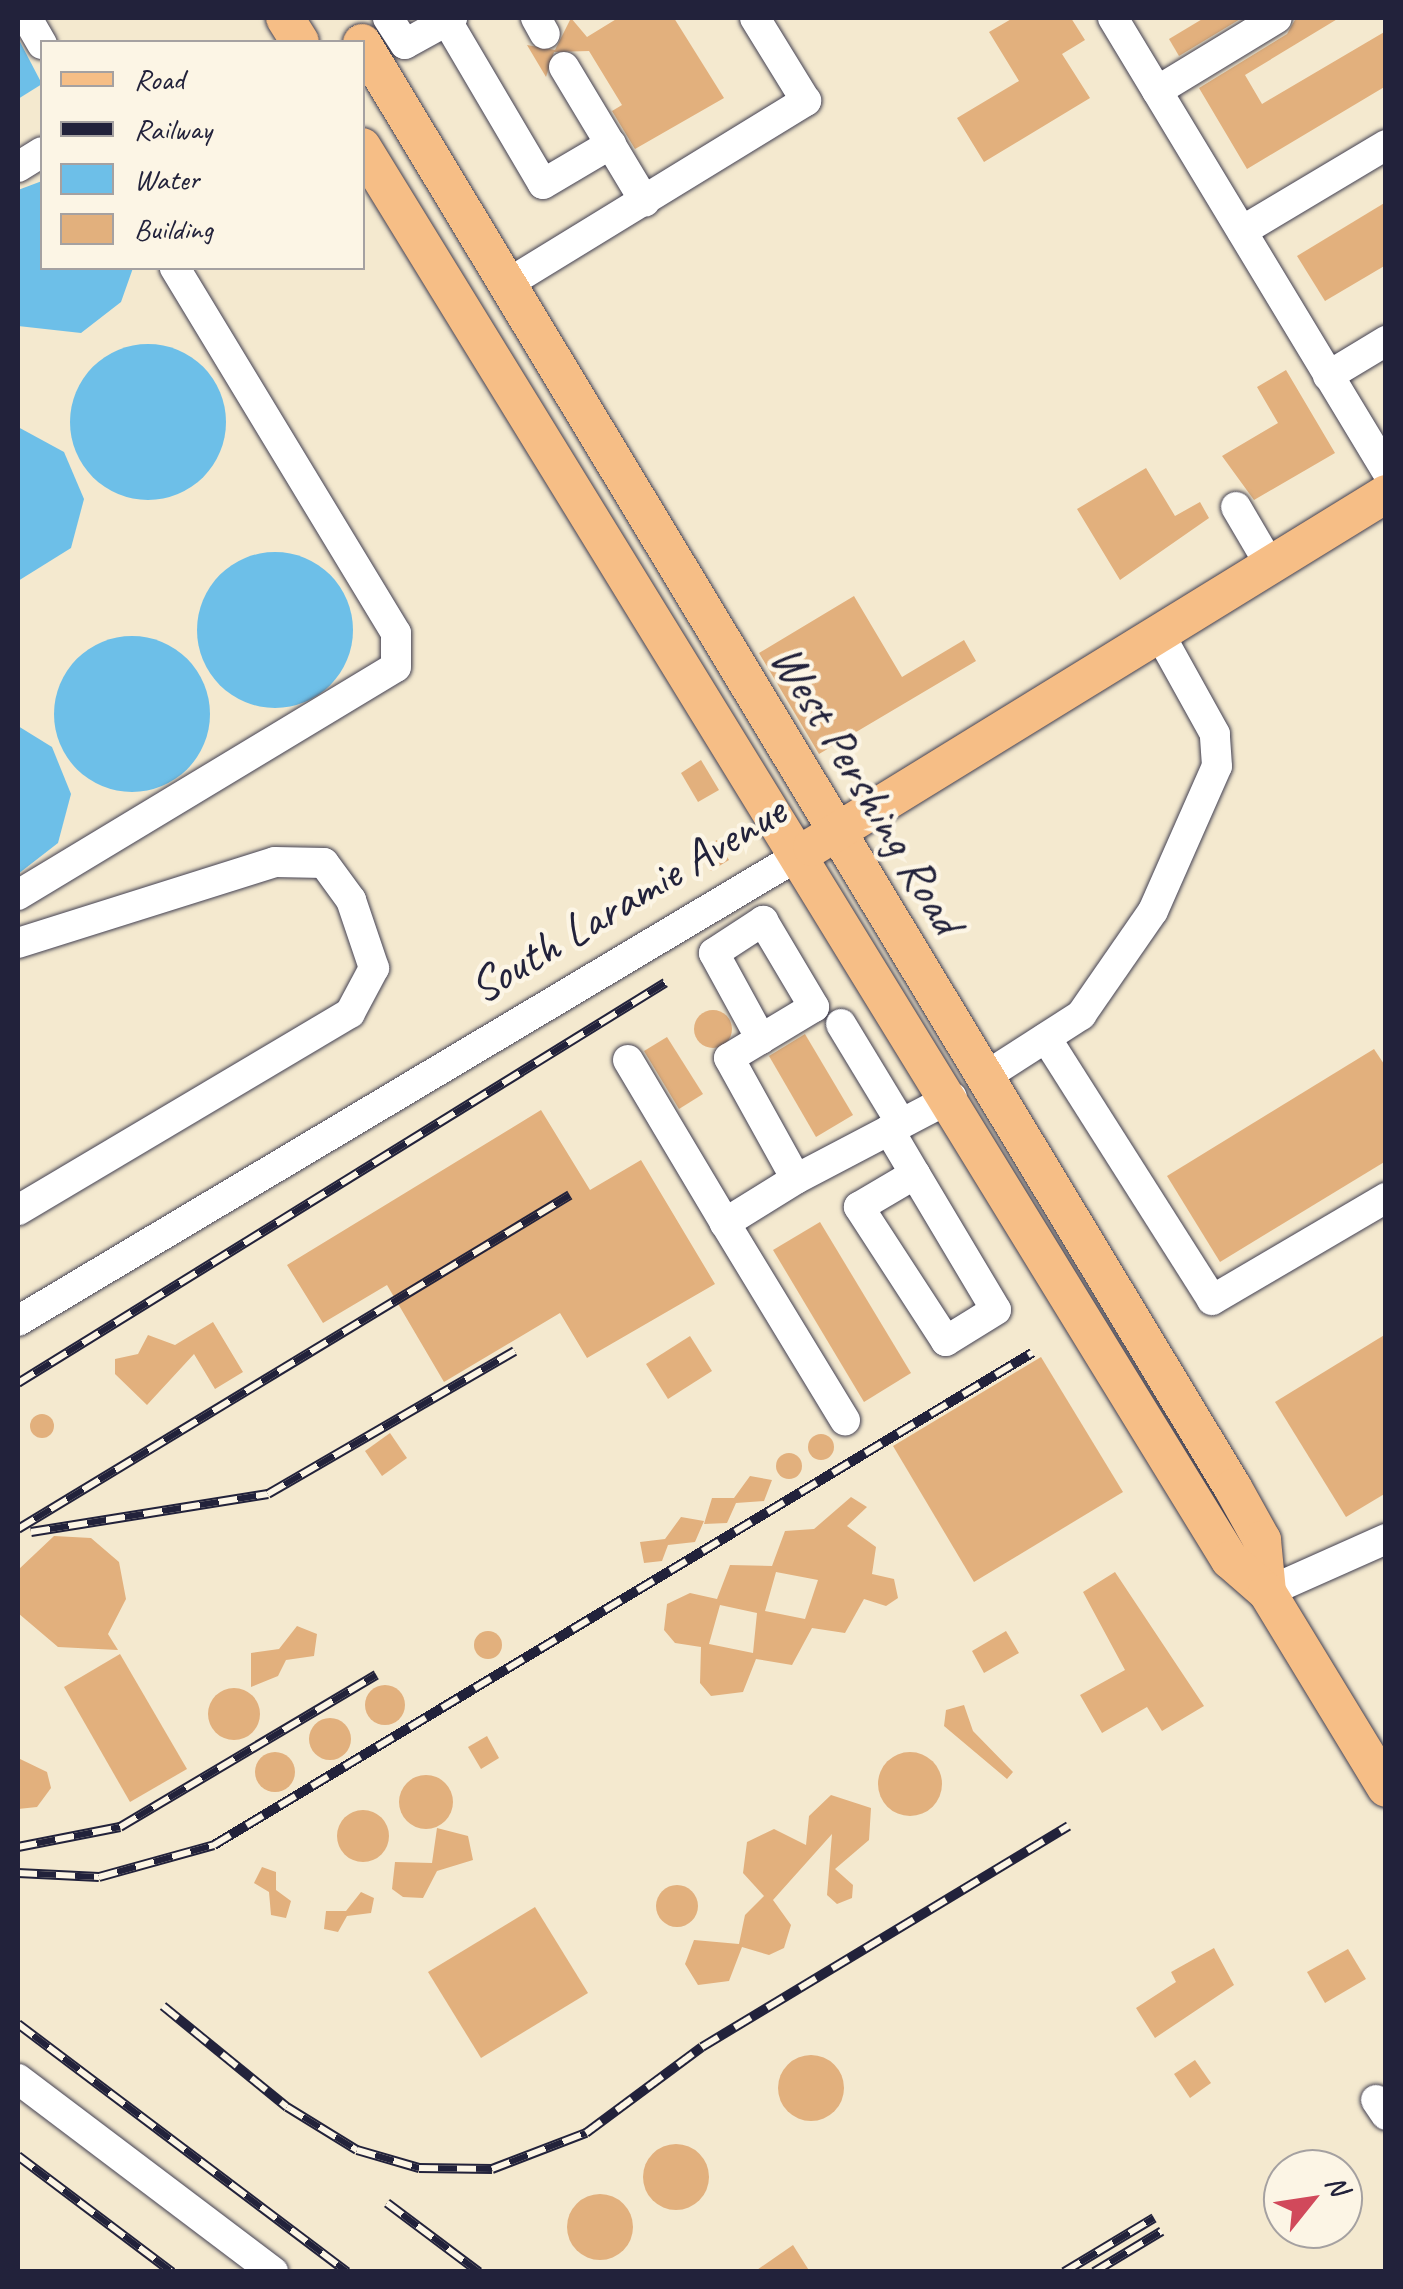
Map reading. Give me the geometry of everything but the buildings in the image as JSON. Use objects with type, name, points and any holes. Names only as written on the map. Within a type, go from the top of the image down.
[{"type":"main road","points":[[285,18],[299,40]]},
{"type":"main road","name":"West Pershing Road","points":[[368,29],[816,844]]},
{"type":"main road","name":"West Pershing Road","points":[[365,151],[1262,1540],[1268,1592],[1386,1788]]},
{"type":"main road","name":"South Laramie Avenue","points":[[816,844],[1386,494]]},
{"type":"street","points":[[27,18],[40,41]]},
{"type":"street","points":[[507,284],[806,101],[755,18]]},
{"type":"street","points":[[1113,18],[1386,470]]},
{"type":"street","points":[[1156,90],[1277,18]]},
{"type":"street","points":[[368,29],[405,44],[449,19],[543,184],[610,144]]},
{"type":"street","points":[[564,67],[645,202]]},
{"type":"street","points":[[1242,231],[1386,146]]},
{"type":"street","points":[[18,166],[40,153]]},
{"type":"street","points":[[18,895],[396,667],[396,634],[176,270]]},
{"type":"street","points":[[1328,376],[1386,340]]},
{"type":"street","points":[[1236,508],[1270,564]]},
{"type":"street","points":[[725,1223],[796,1179],[968,1087],[1081,1015],[1154,912],[1217,766],[1214,734],[1159,633]]},
{"type":"street","name":"South Laramie Avenue","points":[[18,1321],[816,844]]},
{"type":"street","points":[[18,943],[274,862],[324,863],[350,900],[374,968],[350,1014],[18,1210]]},
{"type":"street","points":[[841,1024],[916,1174],[996,1310],[946,1341],[859,1208],[916,1174]]},
{"type":"street","points":[[1046,1038],[1212,1300],[1386,1198]]},
{"type":"street","points":[[761,1039],[730,1058],[796,1179]]},
{"type":"street","points":[[628,1060],[845,1420]]},
{"type":"street","points":[[1268,1592],[1386,1539]]},
{"type":"street","points":[[18,2079],[273,2272]]},
{"type":"water","points":[[18,38],[40,85],[18,99]]},
{"type":"water","points":[[40,182],[40,270],[132,270],[121,302],[81,333],[18,326],[18,190]]},
{"type":"water","points":[[148,344],[178,350],[203,367],[220,392],[226,422],[220,452],[203,477],[178,494],[148,500],[118,494],[93,477],[76,452],[70,422],[76,392],[93,367],[118,350]]},
{"type":"water","points":[[18,427],[64,452],[84,499],[71,548],[18,581]]},
{"type":"water","points":[[275,552],[305,558],[330,575],[347,600],[353,630],[347,660],[330,685],[305,702],[275,708],[245,702],[220,685],[203,660],[197,630],[203,600],[220,575],[245,558]]},
{"type":"water","points":[[132,636],[162,642],[187,659],[204,684],[210,714],[204,744],[187,769],[162,786],[132,792],[102,786],[77,769],[60,744],[54,714],[60,684],[77,659],[102,642]]},
{"type":"water","points":[[18,726],[52,747],[71,794],[58,843],[18,874]]},
{"type":"railway","points":[[18,1383],[665,983]]},
{"type":"railway","points":[[18,1529],[570,1195]]},
{"type":"railway","points":[[31,1532],[268,1494],[515,1351]]},
{"type":"railway","points":[[18,1873],[99,1877],[214,1845],[1032,1353]]},
{"type":"railway","points":[[18,1847],[120,1827],[376,1675]]},
{"type":"railway","points":[[163,2006],[287,2107],[357,2150],[419,2168],[492,2169],[586,2133],[702,2047],[1069,1826]]},
{"type":"railway","points":[[18,2024],[347,2272]]},
{"type":"railway","points":[[18,2156],[172,2272]]},
{"type":"railway","points":[[387,2203],[479,2272]]},
{"type":"railway","points":[[1064,2272],[1154,2218]]},
{"type":"railway","points":[[1094,2272],[1162,2231]]}]
